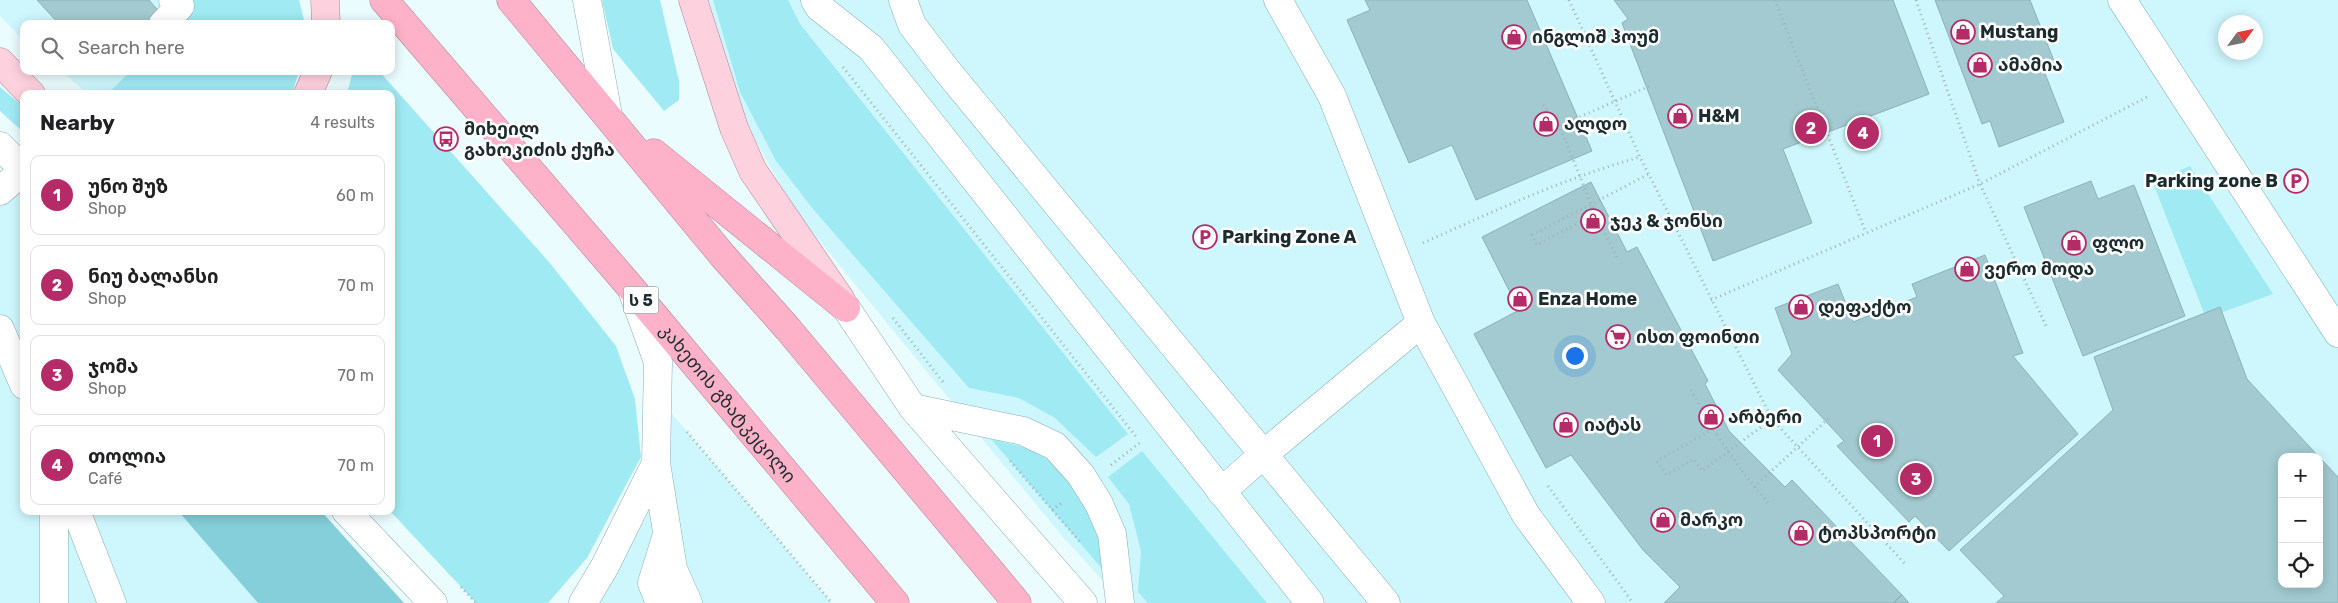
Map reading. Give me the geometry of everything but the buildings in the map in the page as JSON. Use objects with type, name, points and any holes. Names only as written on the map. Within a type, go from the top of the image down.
[{"type":"highway","name":"კახეთის გზატკეცილი","points":[[384,0],[632,289],[895,603]]},
{"type":"highway","points":[[511,0],[723,256],[788,329],[1018,603]]},
{"type":"highway","points":[[608,115],[846,308]]},
{"type":"main road","points":[[325,0],[326,20]]},
{"type":"main road","points":[[693,0],[734,128],[753,171],[846,308]]},
{"type":"main road","points":[[0,62],[27,90]]},
{"type":"main road","points":[[310,90],[316,75]]},
{"type":"street","points":[[167,20],[180,6],[173,0]]},
{"type":"street","points":[[587,0],[608,115]]},
{"type":"street","points":[[815,0],[819,7],[871,48],[1310,603]]},
{"type":"street","points":[[903,0],[912,24],[948,72],[1386,603]]},
{"type":"street","points":[[1278,0],[1332,96],[1422,323],[1526,515],[1591,603]]},
{"type":"street","points":[[2122,0],[2338,333]]},
{"type":"street","points":[[0,146],[20,166]]},
{"type":"street","points":[[0,191],[20,174]]},
{"type":"street","points":[[632,289],[658,362],[656,463],[673,569],[688,603]]},
{"type":"street","points":[[846,308],[913,408],[1083,603]]},
{"type":"street","points":[[1221,492],[1422,323]]},
{"type":"street","points":[[0,329],[20,376]]},
{"type":"street","points":[[913,408],[975,419],[1023,431],[1055,446],[1081,475],[1099,504],[1112,534],[1120,603]]},
{"type":"street","points":[[583,603],[605,566],[656,463]]},
{"type":"street","points":[[54,515],[54,603]]},
{"type":"street","points":[[78,515],[112,603]]},
{"type":"street","points":[[350,515],[433,603]]},
{"type":"street","points":[[660,603],[652,583],[668,532]]},
{"type":"path","points":[[1569,0],[1648,174],[1772,419],[1906,565]]},
{"type":"path","points":[[1775,0],[1866,233]]},
{"type":"path","points":[[1916,0],[1980,184],[2047,328]]},
{"type":"path","points":[[1711,300],[1980,184],[2176,83]]},
{"type":"path","points":[[1559,125],[1652,85]]},
{"type":"path","points":[[1543,105],[1559,125],[1594,214],[1617,257]]},
{"type":"path","points":[[1418,245],[1500,208],[1592,170],[1640,156]]},
{"type":"path","points":[[1594,214],[1537,245],[1532,235],[1648,174]]},
{"type":"path","points":[[892,318],[975,419]]},
{"type":"path","points":[[1691,390],[1717,435],[1742,471],[1768,503]]},
{"type":"path","points":[[658,397],[832,603]]},
{"type":"path","points":[[1754,487],[1830,418]]},
{"type":"path","points":[[1713,429],[1657,461],[1666,475],[1694,459],[1702,471],[1772,419]]},
{"type":"path","points":[[1010,460],[1085,548]]},
{"type":"path","points":[[1546,483],[1633,603]]},
{"type":"shaded area","points":[[0,0],[182,0],[194,12],[186,20],[20,20],[20,37],[0,16]]},
{"type":"shaded area","points":[[182,0],[299,0],[304,20],[186,20],[194,12]]},
{"type":"shaded area","points":[[602,0],[660,0],[679,81],[679,100],[664,111],[613,49]]},
{"type":"shaded area","name":"ისთ ფოინთი","points":[[702,0],[2338,0],[2338,603],[1123,603],[1062,536],[799,216],[735,106]]},
{"type":"shaded area","points":[[713,0],[788,0],[800,24],[1128,434],[1096,457],[1055,418],[1019,398],[969,388],[813,209],[776,161],[740,92]]},
{"type":"shaded area","points":[[66,75],[127,75],[111,90],[83,90]]},
{"type":"shaded area","points":[[127,75],[298,75],[293,90],[111,90]]},
{"type":"shaded area","points":[[352,75],[383,75],[549,262],[616,346],[635,399],[641,457],[587,558],[548,603],[476,603],[394,515],[395,90],[348,90]]},
{"type":"shaded area","points":[[0,87],[20,104],[20,129],[0,111]]},
{"type":"shaded area","points":[[2190,166],[2273,294],[2206,318],[2153,183]]},
{"type":"shaded area","points":[[0,172],[20,189],[20,515],[181,515],[258,603],[0,603]]},
{"type":"shaded area","points":[[668,409],[832,603],[599,603],[671,471]]},
{"type":"shaded area","points":[[991,439],[1027,448],[1056,464],[1088,504],[1099,530],[1104,571]]},
{"type":"shaded area","points":[[1142,451],[1267,603],[1148,603],[1138,592],[1141,551],[1129,504],[1108,477]]},
{"type":"shaded area","points":[[181,515],[325,515],[404,603],[258,603]]},
{"type":"place","name":"Mustang","points":[[1963,32]]},
{"type":"place","name":"ინგლიშ ჰოუმ","points":[[1514,37]]},
{"type":"place","name":"ამამია","points":[[1980,65]]},
{"type":"place","name":"H&M","points":[[1680,116]]},
{"type":"place","name":"ალდო","points":[[1546,124]]},
{"type":"place","name":"ნიუ ბალანსი","points":[[1811,128]]},
{"type":"place","name":"თოლია","points":[[1863,133]]},
{"type":"place","name":"მიხეილ გახოკიძის ქუჩა","points":[[446,139]]},
{"type":"place","name":"Parking zone B","points":[[2296,181]]},
{"type":"place","name":"ჯეკ & ჯონსი","points":[[1593,221]]},
{"type":"place","name":"Parking Zone A","points":[[1205,237]]},
{"type":"place","name":"ფლო","points":[[2074,243]]},
{"type":"place","name":"ვერო მოდა","points":[[1967,269]]},
{"type":"place","name":"Enza Home","points":[[1520,299]]},
{"type":"place","name":"დეფაქტო","points":[[1801,307]]},
{"type":"place","name":"ისთ ფოინთი","points":[[1618,337]]},
{"type":"place","name":"არბერი","points":[[1711,417]]},
{"type":"place","name":"იატას","points":[[1566,425]]},
{"type":"place","name":"უნო შუზ","points":[[1877,441]]},
{"type":"place","name":"ჯომა","points":[[1916,479]]},
{"type":"place","name":"მარკო","points":[[1663,520]]},
{"type":"place","name":"ტოპსპორტი","points":[[1801,533]]}]
